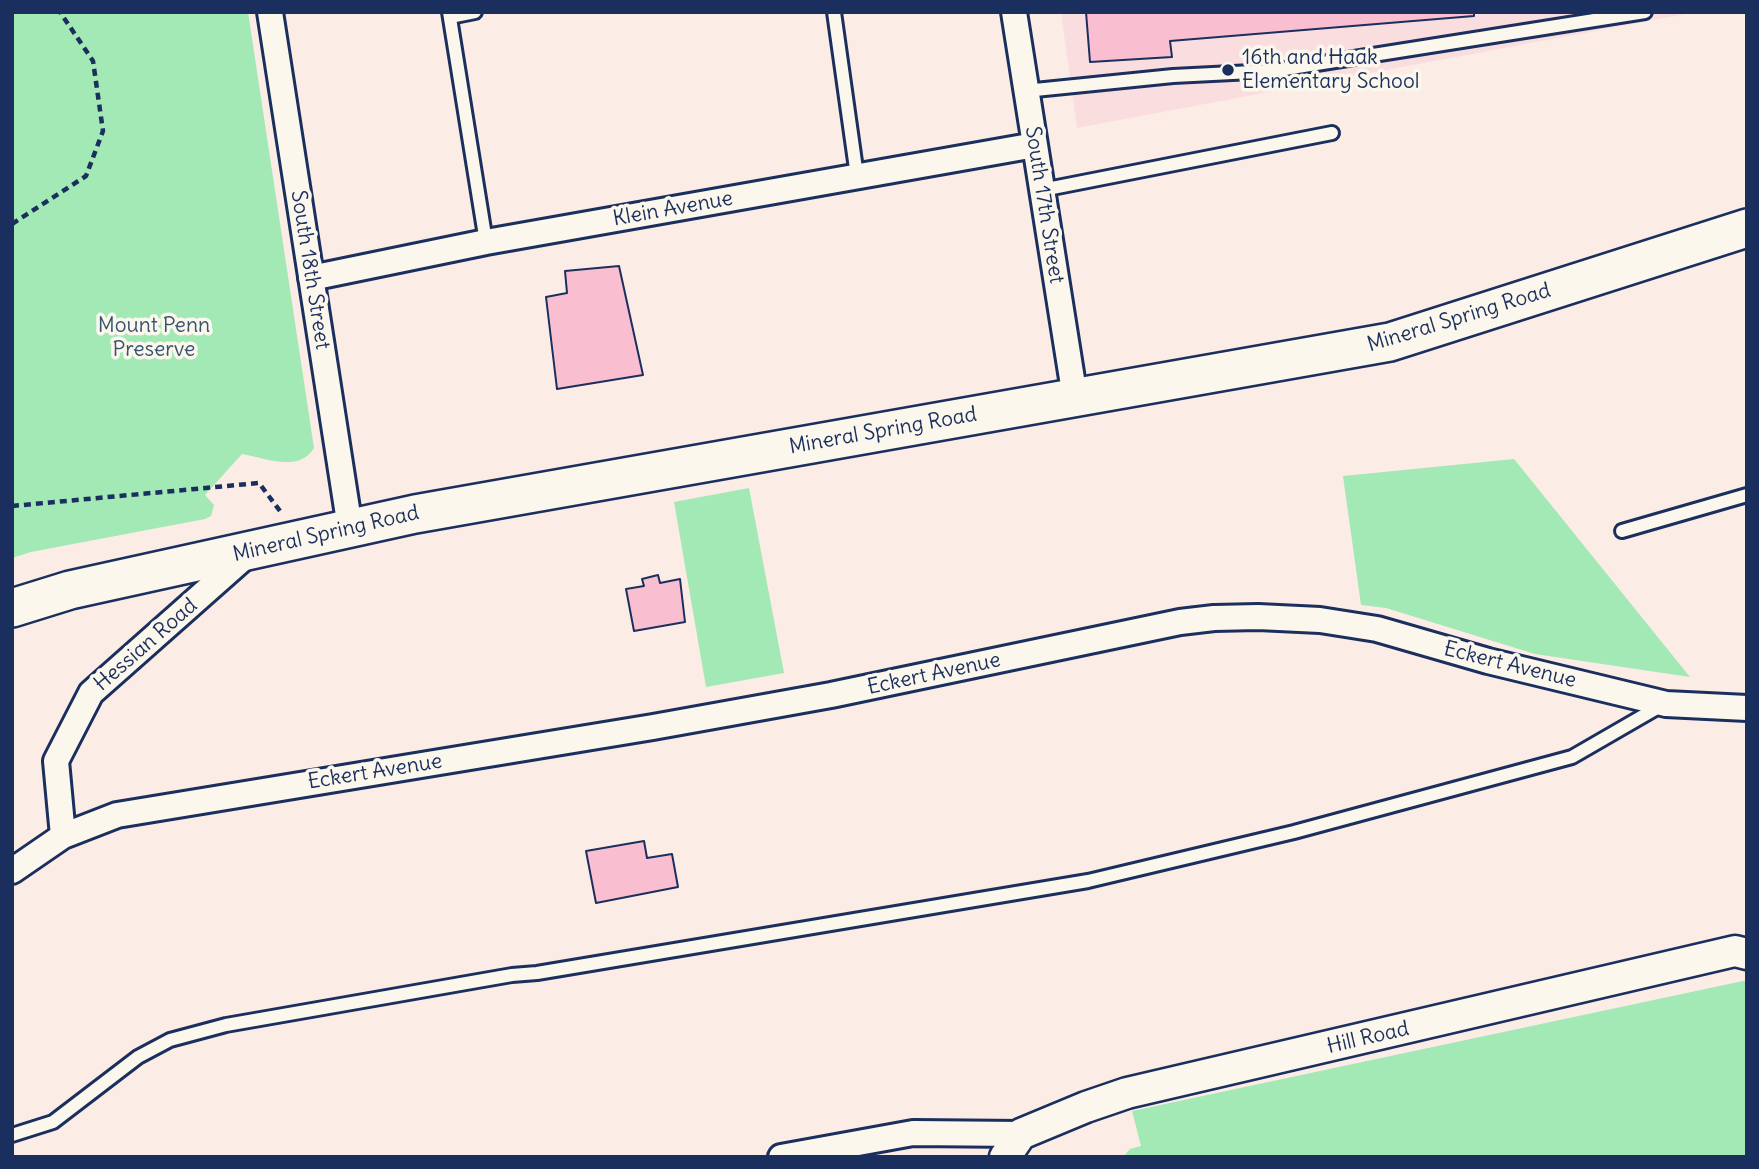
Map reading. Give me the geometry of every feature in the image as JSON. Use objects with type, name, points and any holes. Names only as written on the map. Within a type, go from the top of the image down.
[{"type":"main road","name":"Mineral Spring Road","points":[[12,608],[70,590],[415,514],[1390,342],[1747,228]]},
{"type":"street","name":"South 18th Street","points":[[270,12],[350,528]]},
{"type":"street","name":"South 17th Street","points":[[1014,12],[1074,398]]},
{"type":"street","name":"Klein Avenue","points":[[311,278],[486,242],[1035,145]]},
{"type":"street","name":"Hessian Road","points":[[63,836],[56,761],[91,694],[251,551]]},
{"type":"street","name":"Eckert Avenue","points":[[63,836],[117,815],[653,727],[831,695],[1180,622],[1214,618],[1320,620],[1377,629],[1488,661],[1666,704],[1747,708]]},
{"type":"street","points":[[12,871],[63,836]]},
{"type":"street","name":"Hill Road","points":[[1013,1145],[1086,1107],[1127,1093],[1735,951],[1747,954]]},
{"type":"street","points":[[781,1157],[913,1133],[1013,1145]]},
{"type":"lane","points":[[475,12],[450,14],[486,242]]},
{"type":"lane","points":[[834,12],[856,176]]},
{"type":"lane","points":[[1026,90],[1173,76],[1272,71],[1646,12]]},
{"type":"lane","points":[[1042,190],[1332,133]]},
{"type":"lane","points":[[1622,531],[1747,495]]},
{"type":"lane","points":[[12,1135],[53,1122],[138,1057],[170,1040],[226,1025],[512,975],[1088,881],[1294,832],[1572,757],[1666,704]]},
{"type":"path","points":[[12,224],[86,176],[103,131],[93,61],[60,12]]},
{"type":"path","points":[[12,506],[259,483]]},
{"type":"shaded area","name":"16th and Haak Elementary School","points":[[1061,12],[1696,12],[1077,128]]},
{"type":"green space","name":"Mount Penn Preserve","points":[[12,12],[248,12],[314,448],[308,456],[291,462],[242,454],[205,495],[214,505],[211,516],[205,519],[31,552],[12,558]]},
{"type":"green space","points":[[1514,459],[1690,677],[1535,654],[1386,608],[1361,605],[1343,476]]},
{"type":"green space","points":[[749,488],[784,673],[706,687],[674,502]]},
{"type":"green space","points":[[1747,981],[1747,1157],[1123,1157],[1130,1149],[1141,1146],[1132,1111]]},
{"type":"building","points":[[1086,12],[1474,12],[1474,16],[1170,41],[1172,57],[1090,62]]},
{"type":"building","points":[[619,266],[643,375],[557,389],[546,297],[567,293],[565,271]]},
{"type":"building","points":[[658,575],[660,583],[680,579],[685,622],[634,631],[626,589],[644,586],[642,579]]},
{"type":"building","points":[[644,841],[647,858],[672,854],[678,887],[596,903],[586,851]]},
{"type":"place","name":"16th and Haak Elementary School","points":[[1228,70]]}]
